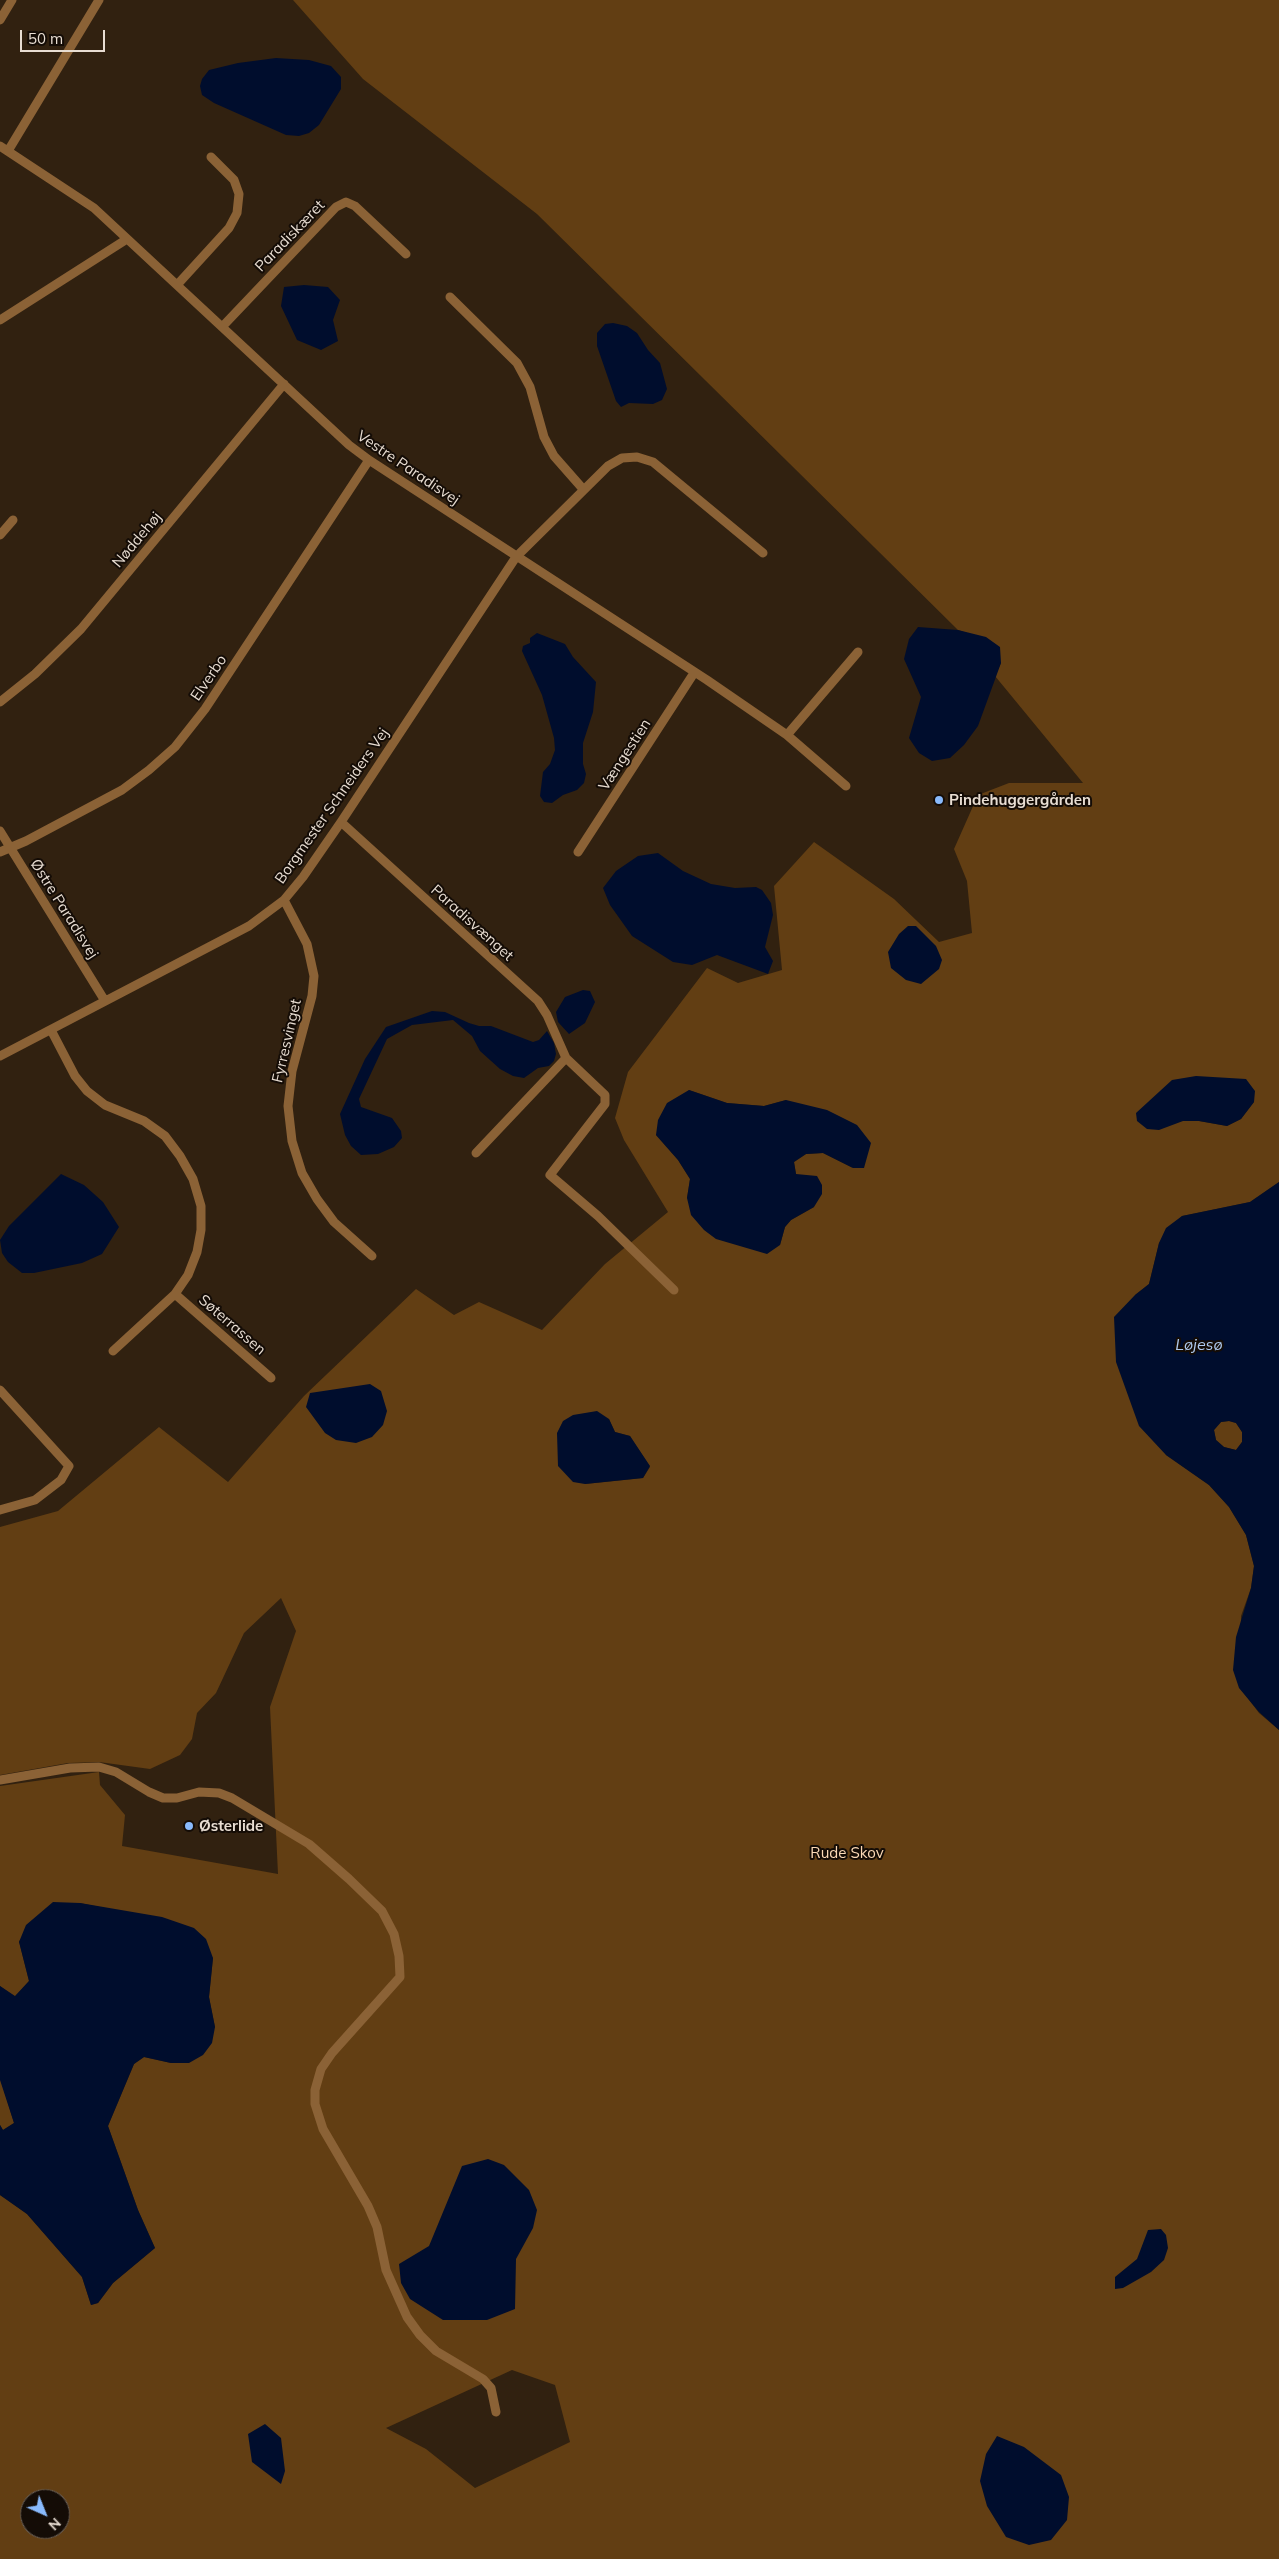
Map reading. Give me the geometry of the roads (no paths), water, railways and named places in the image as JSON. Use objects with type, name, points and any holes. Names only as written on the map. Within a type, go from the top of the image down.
[{"type":"street","points":[[0,20],[12,0]]},
{"type":"street","points":[[8,151],[99,0]]},
{"type":"street","name":"Vestre Paradisvej","points":[[0,146],[73,192],[127,238],[349,445],[787,735],[846,786]]},
{"type":"street","points":[[177,285],[229,228],[237,213],[239,194],[234,180],[211,157]]},
{"type":"street","name":"Paradiskæret","points":[[222,327],[336,208],[346,202],[355,206],[406,254]]},
{"type":"street","points":[[0,320],[127,238]]},
{"type":"street","points":[[450,297],[517,363],[530,387],[544,437],[554,456],[583,489]]},
{"type":"street","name":"Nøddehøj","points":[[0,702],[35,674],[81,629],[284,384]]},
{"type":"street","name":"Borgmester Schneiders Vej","points":[[0,1056],[249,926],[284,900],[303,878],[341,822],[516,557],[608,466],[622,458],[637,457],[653,462],[763,553]]},
{"type":"street","name":"Elverbo","points":[[0,852],[26,841],[122,790],[149,770],[175,746],[205,709],[369,460]]},
{"type":"street","points":[[0,535],[13,520]]},
{"type":"street","points":[[787,735],[858,652]]},
{"type":"street","name":"Vængestien","points":[[578,852],[694,673]]},
{"type":"street","name":"Paradisvænget","points":[[341,822],[538,1001],[547,1015],[566,1058],[605,1095],[605,1104],[550,1175],[598,1216],[674,1290]]},
{"type":"street","name":"Østre Paradisvej","points":[[0,831],[106,1001]]},
{"type":"street","name":"Fyrresvinget","points":[[284,900],[307,944],[314,976],[312,996],[292,1071],[288,1106],[292,1141],[302,1172],[317,1199],[334,1222],[372,1256]]},
{"type":"street","name":"Søterrassen","points":[[51,1030],[75,1076],[87,1091],[105,1105],[144,1122],[165,1136],[180,1156],[193,1179],[201,1206],[201,1230],[198,1252],[175,1294],[113,1351]]},
{"type":"street","points":[[476,1153],[566,1058]]},
{"type":"street","name":"Søterrassen","points":[[175,1294],[271,1378]]},
{"type":"street","points":[[0,1390],[69,1466],[61,1480],[34,1500],[0,1510]]},
{"type":"street","points":[[0,1780],[70,1768],[99,1767],[116,1772],[149,1792],[163,1798],[199,1792],[219,1793],[232,1798],[308,1844],[350,1879],[382,1911],[394,1934],[399,1956],[400,1977],[332,2053],[321,2069],[315,2090],[315,2104],[323,2129],[377,2228],[386,2270],[407,2317],[420,2335],[436,2351],[483,2379],[491,2388],[496,2412]]},
{"type":"water","points":[[276,58],[309,60],[331,66],[341,77],[341,89],[319,125],[309,133],[299,136],[286,135],[214,103],[202,95],[200,86],[202,79],[209,70],[238,63]]},
{"type":"water","points":[[304,285],[328,287],[340,300],[333,320],[338,341],[321,350],[297,340],[281,306],[284,287]]},
{"type":"water","points":[[613,323],[627,326],[637,333],[648,350],[660,363],[667,389],[662,400],[653,404],[629,403],[621,407],[616,401],[597,346],[597,333],[605,324]]},
{"type":"water","points":[[918,627],[958,630],[986,637],[1000,647],[1001,663],[978,726],[964,745],[950,758],[932,761],[919,753],[909,738],[921,697],[904,659],[909,639]]},
{"type":"water","points":[[537,633],[565,644],[573,657],[596,682],[593,712],[583,743],[583,764],[586,774],[584,783],[577,790],[563,795],[552,803],[544,802],[540,796],[543,772],[550,764],[555,750],[554,738],[542,695],[522,651],[523,646],[530,643],[530,638]]},
{"type":"water","points":[[658,853],[683,871],[711,884],[735,888],[756,887],[762,890],[771,903],[773,915],[765,947],[773,961],[768,974],[717,955],[692,965],[673,962],[632,936],[610,905],[603,888],[616,871],[638,856]]},
{"type":"water","points":[[908,926],[916,926],[936,946],[942,960],[939,969],[921,984],[906,980],[891,968],[888,952],[899,934]]},
{"type":"water","points":[[583,990],[590,991],[595,1002],[585,1023],[569,1034],[558,1022],[556,1012],[565,997]]},
{"type":"water","points":[[432,1011],[445,1012],[479,1026],[491,1026],[533,1042],[539,1040],[547,1031],[554,1043],[556,1054],[554,1061],[549,1066],[538,1068],[524,1078],[513,1076],[500,1069],[480,1051],[472,1036],[453,1020],[412,1025],[387,1039],[359,1099],[361,1107],[392,1118],[401,1131],[402,1138],[394,1147],[378,1154],[361,1155],[351,1146],[345,1135],[340,1114],[365,1059],[386,1027]]},
{"type":"water","points":[[1196,1076],[1246,1079],[1255,1091],[1254,1102],[1241,1119],[1227,1126],[1199,1121],[1183,1121],[1159,1130],[1147,1129],[1137,1121],[1136,1113],[1172,1080]]},
{"type":"water","points":[[689,1090],[727,1103],[764,1106],[786,1100],[827,1110],[857,1125],[871,1143],[864,1168],[853,1168],[823,1153],[806,1154],[794,1162],[796,1174],[817,1176],[822,1185],[822,1194],[814,1207],[791,1220],[785,1227],[780,1245],[767,1254],[716,1239],[704,1230],[691,1215],[687,1198],[690,1179],[678,1160],[656,1135],[658,1120],[667,1103]]},
{"type":"water","points":[[61,1174],[84,1185],[103,1202],[119,1227],[102,1254],[82,1263],[34,1273],[22,1273],[8,1262],[2,1253],[0,1240],[9,1226]]},
{"type":"water","name":"Løjesø","points":[[1279,1182],[1279,1730],[1259,1712],[1239,1688],[1233,1670],[1236,1637],[1251,1588],[1254,1566],[1246,1535],[1229,1507],[1209,1485],[1166,1455],[1139,1426],[1116,1362],[1114,1317],[1135,1295],[1149,1284],[1159,1243],[1166,1228],[1182,1216],[1250,1202]],"holes":[[[1229,1421],[1236,1423],[1242,1432],[1242,1442],[1236,1450],[1224,1447],[1216,1440],[1214,1430],[1221,1422]]]},
{"type":"water","points":[[370,1384],[381,1391],[387,1411],[383,1425],[372,1437],[356,1443],[336,1440],[325,1433],[306,1407],[310,1393]]},
{"type":"water","points":[[597,1411],[609,1419],[615,1432],[630,1436],[650,1466],[643,1478],[585,1484],[573,1482],[558,1466],[557,1433],[563,1421],[573,1415]]},
{"type":"water","points":[[53,1902],[80,1903],[162,1917],[194,1928],[206,1939],[213,1958],[209,1997],[215,2027],[212,2043],[203,2055],[189,2063],[171,2063],[144,2057],[134,2064],[108,2126],[138,2210],[155,2248],[113,2283],[98,2303],[91,2305],[82,2277],[27,2214],[0,2195],[0,2125],[3,2130],[14,2123],[0,2080],[0,1986],[15,1996],[29,1981],[19,1942],[26,1925]]},
{"type":"water","points":[[488,2159],[504,2165],[529,2190],[537,2210],[533,2228],[516,2259],[515,2309],[487,2320],[443,2320],[410,2299],[401,2283],[399,2264],[429,2246],[462,2166]]},
{"type":"water","points":[[1161,2229],[1166,2235],[1168,2248],[1164,2260],[1151,2272],[1123,2288],[1115,2289],[1115,2277],[1137,2259],[1148,2230]]},
{"type":"water","points":[[265,2424],[281,2438],[285,2471],[281,2484],[252,2462],[248,2434]]},
{"type":"water","points":[[997,2436],[1024,2447],[1061,2475],[1069,2497],[1067,2520],[1051,2540],[1029,2545],[1006,2537],[987,2506],[980,2481],[986,2454]]},
{"type":"place","name":"Pindehuggergården","points":[[939,800]]},
{"type":"place","name":"Østerlide","points":[[189,1826]]},
{"type":"park label","name":"Rude Skov","points":[[847,1853]]}]
